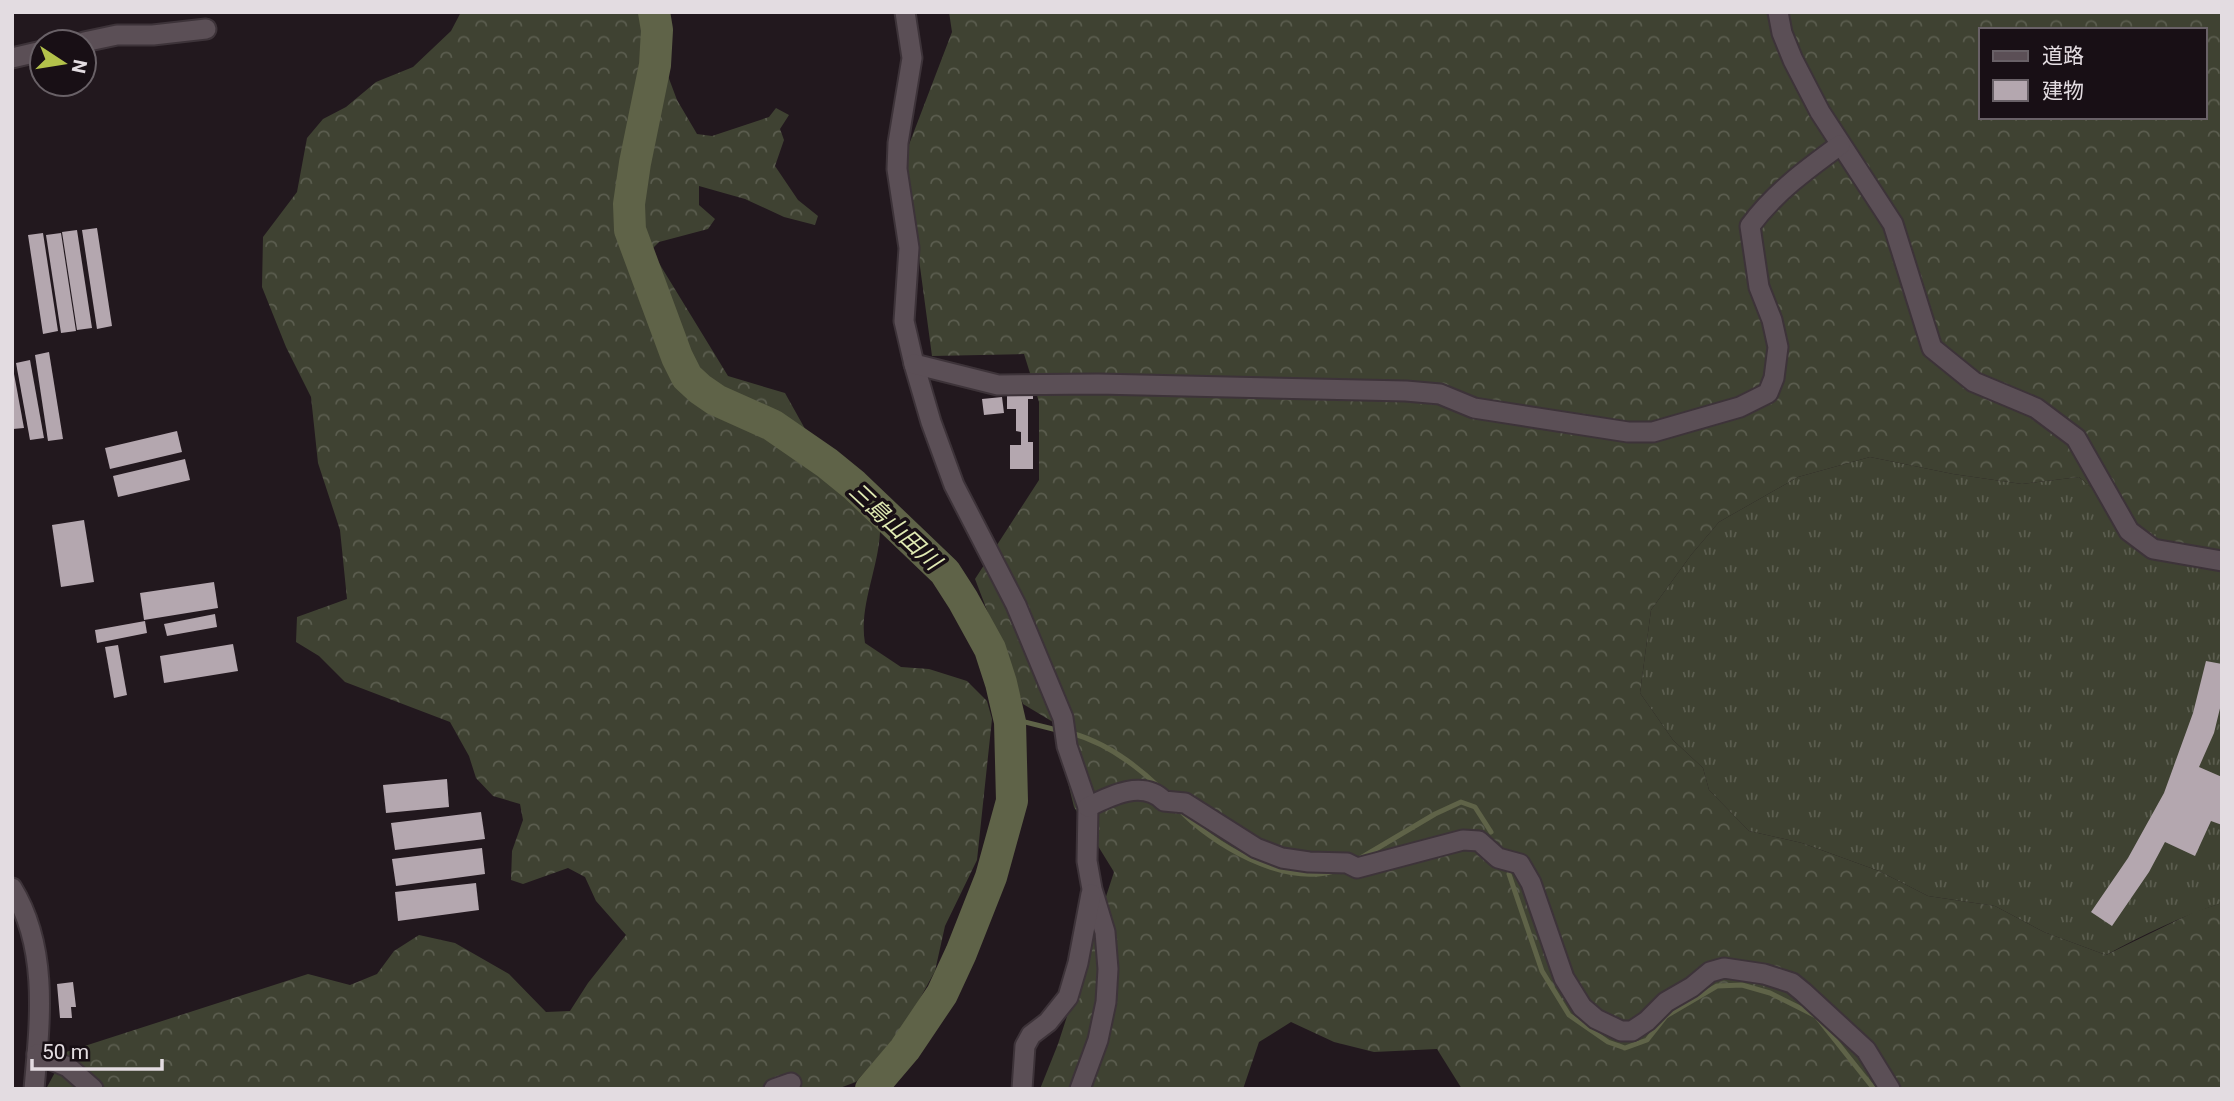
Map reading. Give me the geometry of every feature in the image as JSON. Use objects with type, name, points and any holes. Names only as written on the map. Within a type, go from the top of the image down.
[{"type":"street","points":[[905,12],[912,58],[898,143],[897,169],[909,248],[904,321],[931,422],[954,485],[1016,605],[1063,718],[1067,746],[1088,807],[1087,861],[1105,932],[1108,969],[1106,1002],[1098,1040],[1080,1089]]},
{"type":"street","points":[[1777,12],[1793,60],[1840,145],[1892,224],[1932,348],[1974,382],[2036,408],[2076,438],[2129,531],[2152,549],[2222,561]]},
{"type":"street","points":[[98,39],[117,35],[153,35],[205,29]]},
{"type":"street","points":[[914,364],[998,385],[1098,384],[1440,394],[1474,408],[1628,432],[1653,432],[1741,407],[1768,393],[1774,378],[1778,347],[1772,320],[1759,287],[1749,226],[1760,211],[1793,180],[1840,145]]},
{"type":"street","points":[[1088,807],[1127,790],[1147,793],[1160,797],[1164,802],[1185,803],[1256,848],[1282,858],[1352,866],[1463,840],[1479,841],[1498,858],[1520,864],[1531,883],[1564,978],[1582,1007],[1596,1019],[1621,1031],[1632,1031],[1647,1021],[1666,1002],[1692,988],[1710,972],[1724,968],[1764,974],[1792,983],[1866,1049],[1890,1089]]},
{"type":"street","points":[[12,888],[25,912],[38,975],[41,1014],[34,1089]]},
{"type":"street","points":[[1022,1089],[1025,1046],[1031,1035],[1048,1022],[1068,996],[1078,963],[1092,889]]},
{"type":"street","points":[[37,1054],[68,1067],[93,1089]]},
{"type":"green space","points":[[461,12],[644,12],[677,100],[697,134],[712,136],[769,117],[776,108],[789,115],[780,129],[784,140],[775,166],[798,200],[818,216],[815,225],[784,217],[745,199],[699,186],[699,205],[715,219],[708,229],[659,242],[651,250],[728,376],[785,393],[833,479],[880,522],[878,553],[865,613],[865,643],[901,667],[929,669],[967,681],[987,701],[992,719],[977,860],[945,926],[935,971],[906,1024],[856,1082],[837,1089],[46,1089],[66,1052],[308,974],[350,985],[377,974],[394,951],[419,935],[455,943],[509,974],[546,1012],[570,1011],[588,983],[626,935],[596,901],[585,877],[568,868],[523,884],[511,880],[512,851],[523,820],[520,804],[493,796],[476,778],[469,756],[450,722],[345,682],[319,656],[296,642],[297,617],[347,599],[340,530],[318,463],[311,397],[286,347],[262,287],[263,237],[297,192],[307,138],[323,119],[346,107],[376,82],[413,67],[451,31]]},
{"type":"green space","points":[[949,12],[2222,12],[2222,551],[2171,542],[2134,524],[2079,477],[2022,484],[1953,474],[1870,457],[1798,477],[1719,522],[1651,610],[1640,693],[1673,740],[1703,768],[1709,790],[1749,831],[1802,843],[1879,871],[1928,896],[1995,906],[2044,932],[2106,955],[2194,912],[2222,903],[2222,1089],[1462,1089],[1437,1049],[1374,1052],[1334,1042],[1291,1022],[1259,1042],[1243,1089],[1040,1089],[1058,1044],[1114,872],[1074,807],[1053,722],[1023,704],[975,579],[1039,480],[1039,402],[1024,354],[932,356],[905,155],[952,32]]},
{"type":"green space","points":[[1870,457],[1953,474],[2022,484],[2079,477],[2134,524],[2222,551],[2222,903],[2162,926],[2106,955],[2044,932],[1995,906],[1928,896],[1879,871],[1802,843],[1749,831],[1709,790],[1703,768],[1673,740],[1640,693],[1651,610],[1719,522],[1798,477]]},
{"type":"building","points":[[97,228],[112,326],[97,329],[82,230]]},
{"type":"building","points":[[77,230],[92,328],[77,330],[62,232]]},
{"type":"building","points":[[43,233],[58,331],[43,334],[28,235]]},
{"type":"building","points":[[61,233],[76,331],[61,333],[46,235]]},
{"type":"building","points":[[49,352],[63,439],[48,441],[35,355]]},
{"type":"building","points":[[30,360],[44,438],[30,440],[16,363]]},
{"type":"building","points":[[12,363],[24,428],[13,429],[12,424]]},
{"type":"building","points":[[1033,388],[1033,399],[1028,399],[1028,442],[1033,442],[1033,469],[1010,469],[1010,445],[1021,445],[1021,432],[1016,431],[1016,409],[1007,409],[1007,392]]},
{"type":"building","points":[[1002,397],[1004,413],[984,415],[982,399]]},
{"type":"building","points":[[177,431],[182,452],[110,469],[105,448]]},
{"type":"building","points":[[185,459],[190,480],[118,497],[113,476]]},
{"type":"building","points":[[84,520],[94,582],[61,587],[52,525]]},
{"type":"building","points":[[214,582],[218,608],[144,620],[140,593]]},
{"type":"building","points":[[215,614],[217,627],[167,636],[164,624]]},
{"type":"building","points":[[145,621],[147,633],[97,643],[95,630]]},
{"type":"building","points":[[233,644],[238,671],[164,683],[160,656]]},
{"type":"building","points":[[118,645],[127,695],[114,698],[105,647]]},
{"type":"building","points":[[2206,661],[2222,664],[2222,700],[2214,733],[2199,767],[2222,777],[2222,825],[2211,821],[2195,856],[2165,842],[2149,872],[2112,926],[2091,912],[2128,858],[2164,793],[2193,713]]},
{"type":"building","points":[[447,779],[449,807],[386,813],[383,785]]},
{"type":"building","points":[[481,812],[485,839],[395,850],[391,823]]},
{"type":"building","points":[[482,848],[485,874],[396,886],[392,859]]},
{"type":"building","points":[[476,883],[479,910],[398,921],[395,892]]},
{"type":"building","points":[[73,982],[76,1007],[71,1007],[72,1018],[60,1018],[57,984]]},
{"type":"waterway","name":"三島山田川","points":[[654,12],[657,30],[655,65],[635,163],[629,204],[630,230],[687,377],[716,400],[772,425],[827,463],[854,485],[945,572],[990,649],[1010,722],[1012,801],[991,877],[942,994],[905,1049],[871,1089]]},
{"type":"waterway","points":[[1009,718],[1061,731]]},
{"type":"waterway","points":[[1071,733],[1118,755],[1160,788]]},
{"type":"waterway","points":[[1359,859],[1435,814],[1461,802],[1475,807],[1491,832]]},
{"type":"waterway","points":[[1178,808],[1210,836],[1250,859],[1293,873],[1334,871]]},
{"type":"waterway","points":[[1509,874],[1542,971],[1569,1015],[1608,1042],[1625,1048],[1647,1040],[1666,1016],[1717,986],[1742,985],[1770,993],[1816,1016],[1874,1089]]}]
